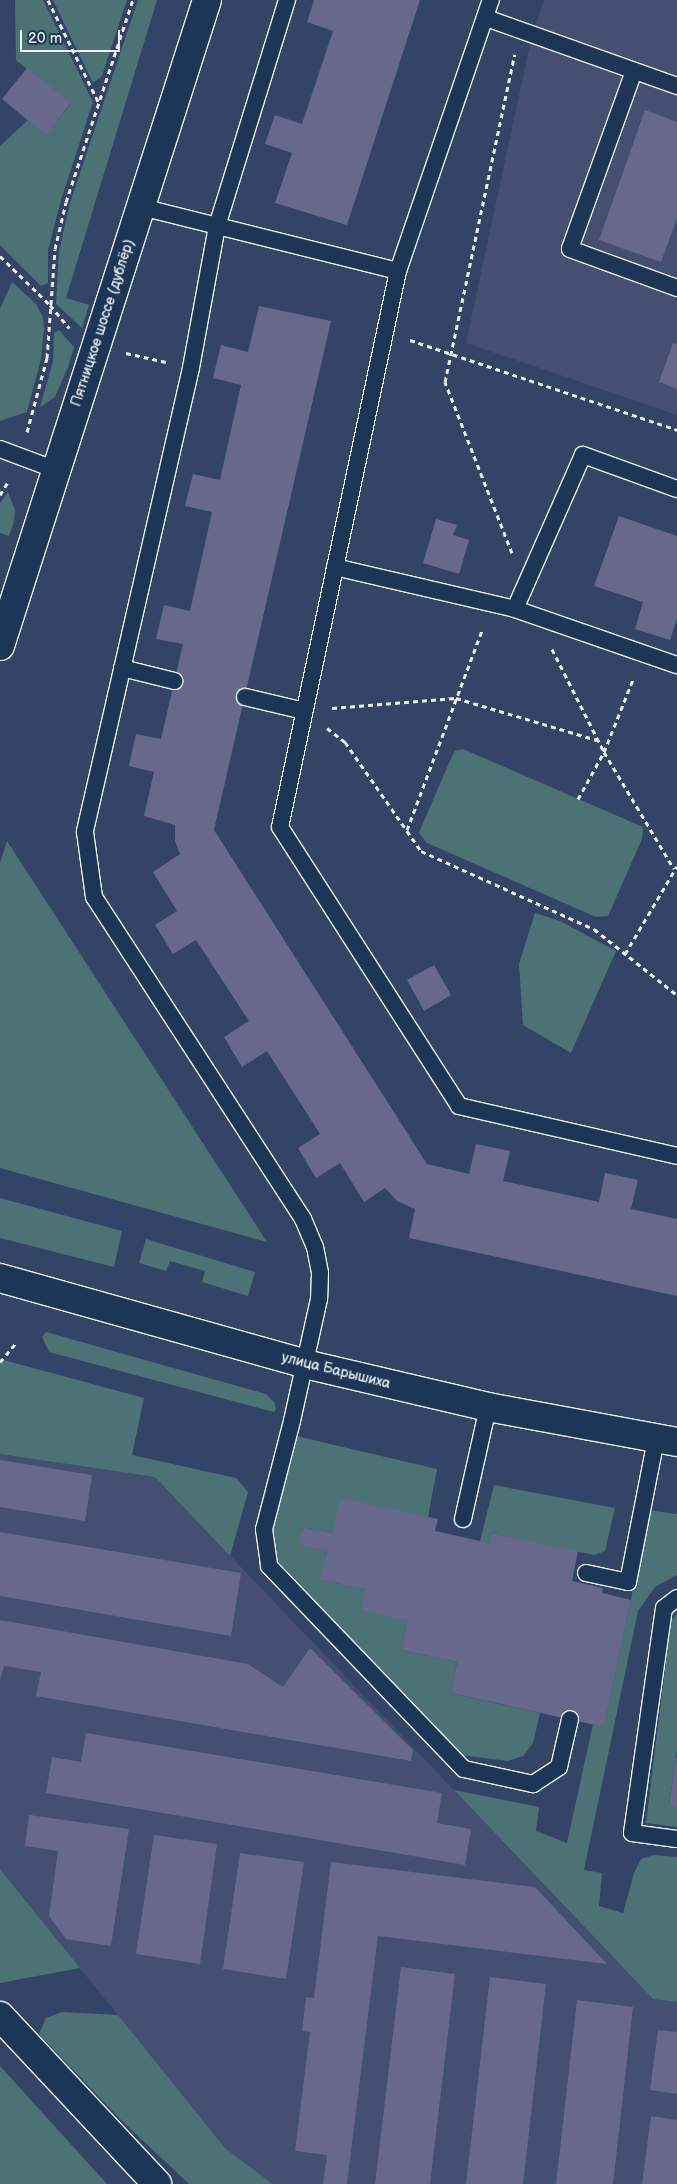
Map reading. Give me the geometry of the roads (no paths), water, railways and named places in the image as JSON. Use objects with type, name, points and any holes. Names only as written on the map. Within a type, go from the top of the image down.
[{"type":"street","name":"Пятницкое шоссе (дублёр)","points":[[0,646],[207,0]]},
{"type":"street","name":"улица Барышиха","points":[[0,1278],[305,1364],[488,1407],[666,1440]]},
{"type":"street","points":[[0,2016],[157,2184]]},
{"type":"lane","points":[[287,0],[217,226],[191,368],[85,832],[94,897],[303,1219],[315,1247],[320,1273],[319,1299],[280,1469],[264,1529],[269,1566],[464,1769],[533,1784],[559,1768],[570,1719]]},
{"type":"lane","points":[[491,0],[398,271],[280,827],[460,1106],[677,1156]]},
{"type":"lane","points":[[486,18],[677,86]]},
{"type":"lane","points":[[634,71],[570,249],[677,288]]},
{"type":"lane","points":[[141,207],[398,271]]},
{"type":"lane","points":[[0,449],[56,470]]},
{"type":"lane","points":[[515,609],[583,455],[677,489]]},
{"type":"lane","points":[[335,568],[515,609],[677,665]]},
{"type":"lane","points":[[122,668],[174,680]]},
{"type":"lane","points":[[245,697],[304,711]]},
{"type":"lane","points":[[463,1519],[488,1407]]},
{"type":"lane","points":[[586,1574],[628,1582],[666,1440]]},
{"type":"lane","points":[[677,1598],[664,1608],[632,1833],[677,1839]]}]
